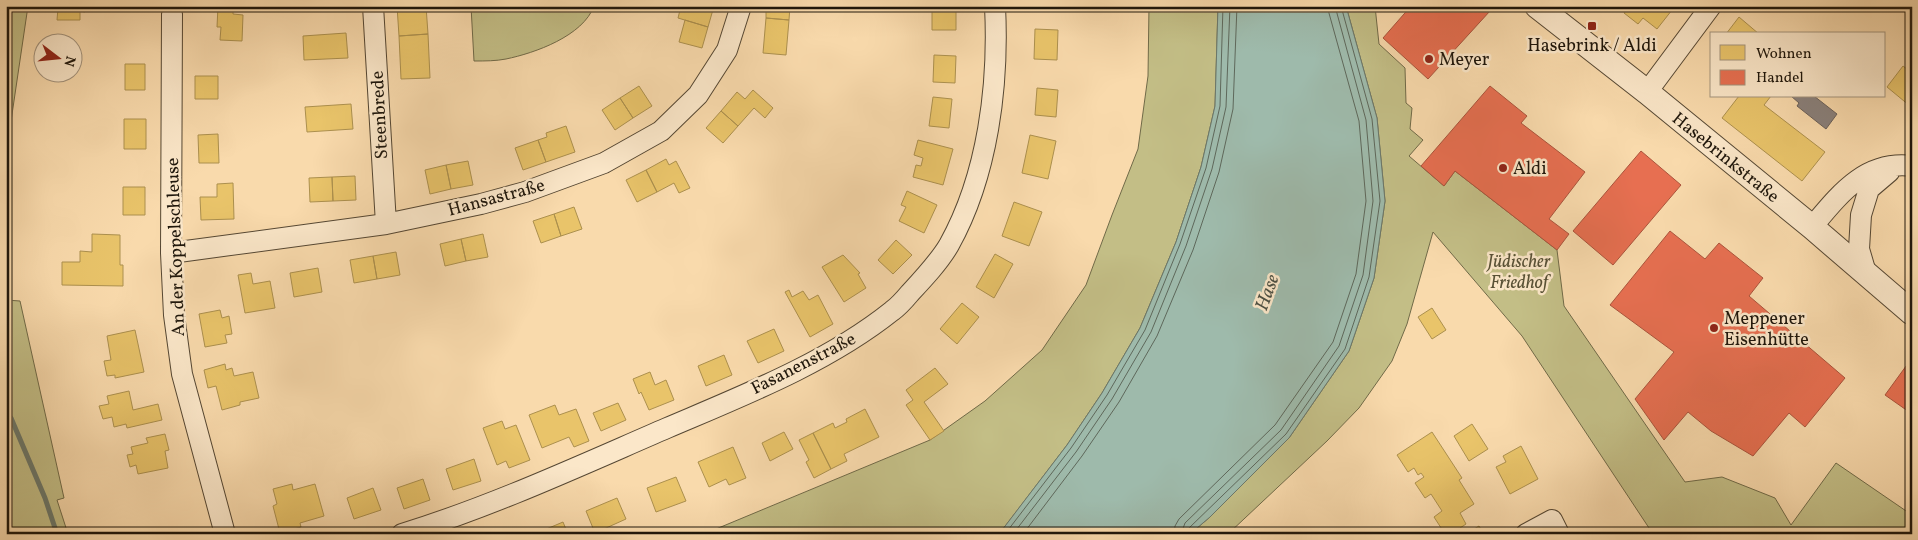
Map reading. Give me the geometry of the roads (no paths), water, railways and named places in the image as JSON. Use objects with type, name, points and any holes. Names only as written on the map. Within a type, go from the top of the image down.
[{"type":"street","name":"Steenbrede","points":[[372,6],[386,224]]},
{"type":"street","name":"Hansastraße","points":[[171,253],[386,224],[481,204],[525,192],[604,163],[661,131],[698,95],[728,50],[741,6]]},
{"type":"street","name":"Fasanenstraße","points":[[402,534],[449,520],[526,489],[700,414],[849,342],[894,310],[927,276],[948,247],[968,201],[985,141],[992,101],[995,58],[995,6]]},
{"type":"street","name":"Hasebrinkstraße","points":[[1537,6],[1812,227],[1912,313]]},
{"type":"street","points":[[1646,92],[1711,6]]},
{"type":"street","name":"An der Koppelschleuse","points":[[172,14],[171,253],[174,315],[182,374],[225,534]]},
{"type":"street","points":[[1812,227],[1849,185],[1875,169],[1904,166]]},
{"type":"street","points":[[1866,273],[1859,249],[1861,215],[1869,189],[1904,166]]},
{"type":"street","points":[[1526,534],[1552,520],[1559,534]]},
{"type":"water","name":"Hase","points":[[1218,6],[1346,6],[1377,118],[1385,201],[1374,278],[1349,351],[1289,438],[1210,517],[1190,534],[999,534],[1067,445],[1102,393],[1140,328],[1176,242],[1201,167],[1215,106]]},
{"type":"waterway","points":[[6,417],[11,418],[45,498],[57,534]]},
{"type":"place","name":"Hasebrink / Aldi","points":[[1592,26]]},
{"type":"place","name":"Meyer","points":[[1429,59]]},
{"type":"place","name":"Aldi","points":[[1503,168]]},
{"type":"place","name":"Meppener Eisenhütte","points":[[1714,328]]},
{"type":"park label","name":"Jüdischer Friedhof","points":[[1519,271]]}]
